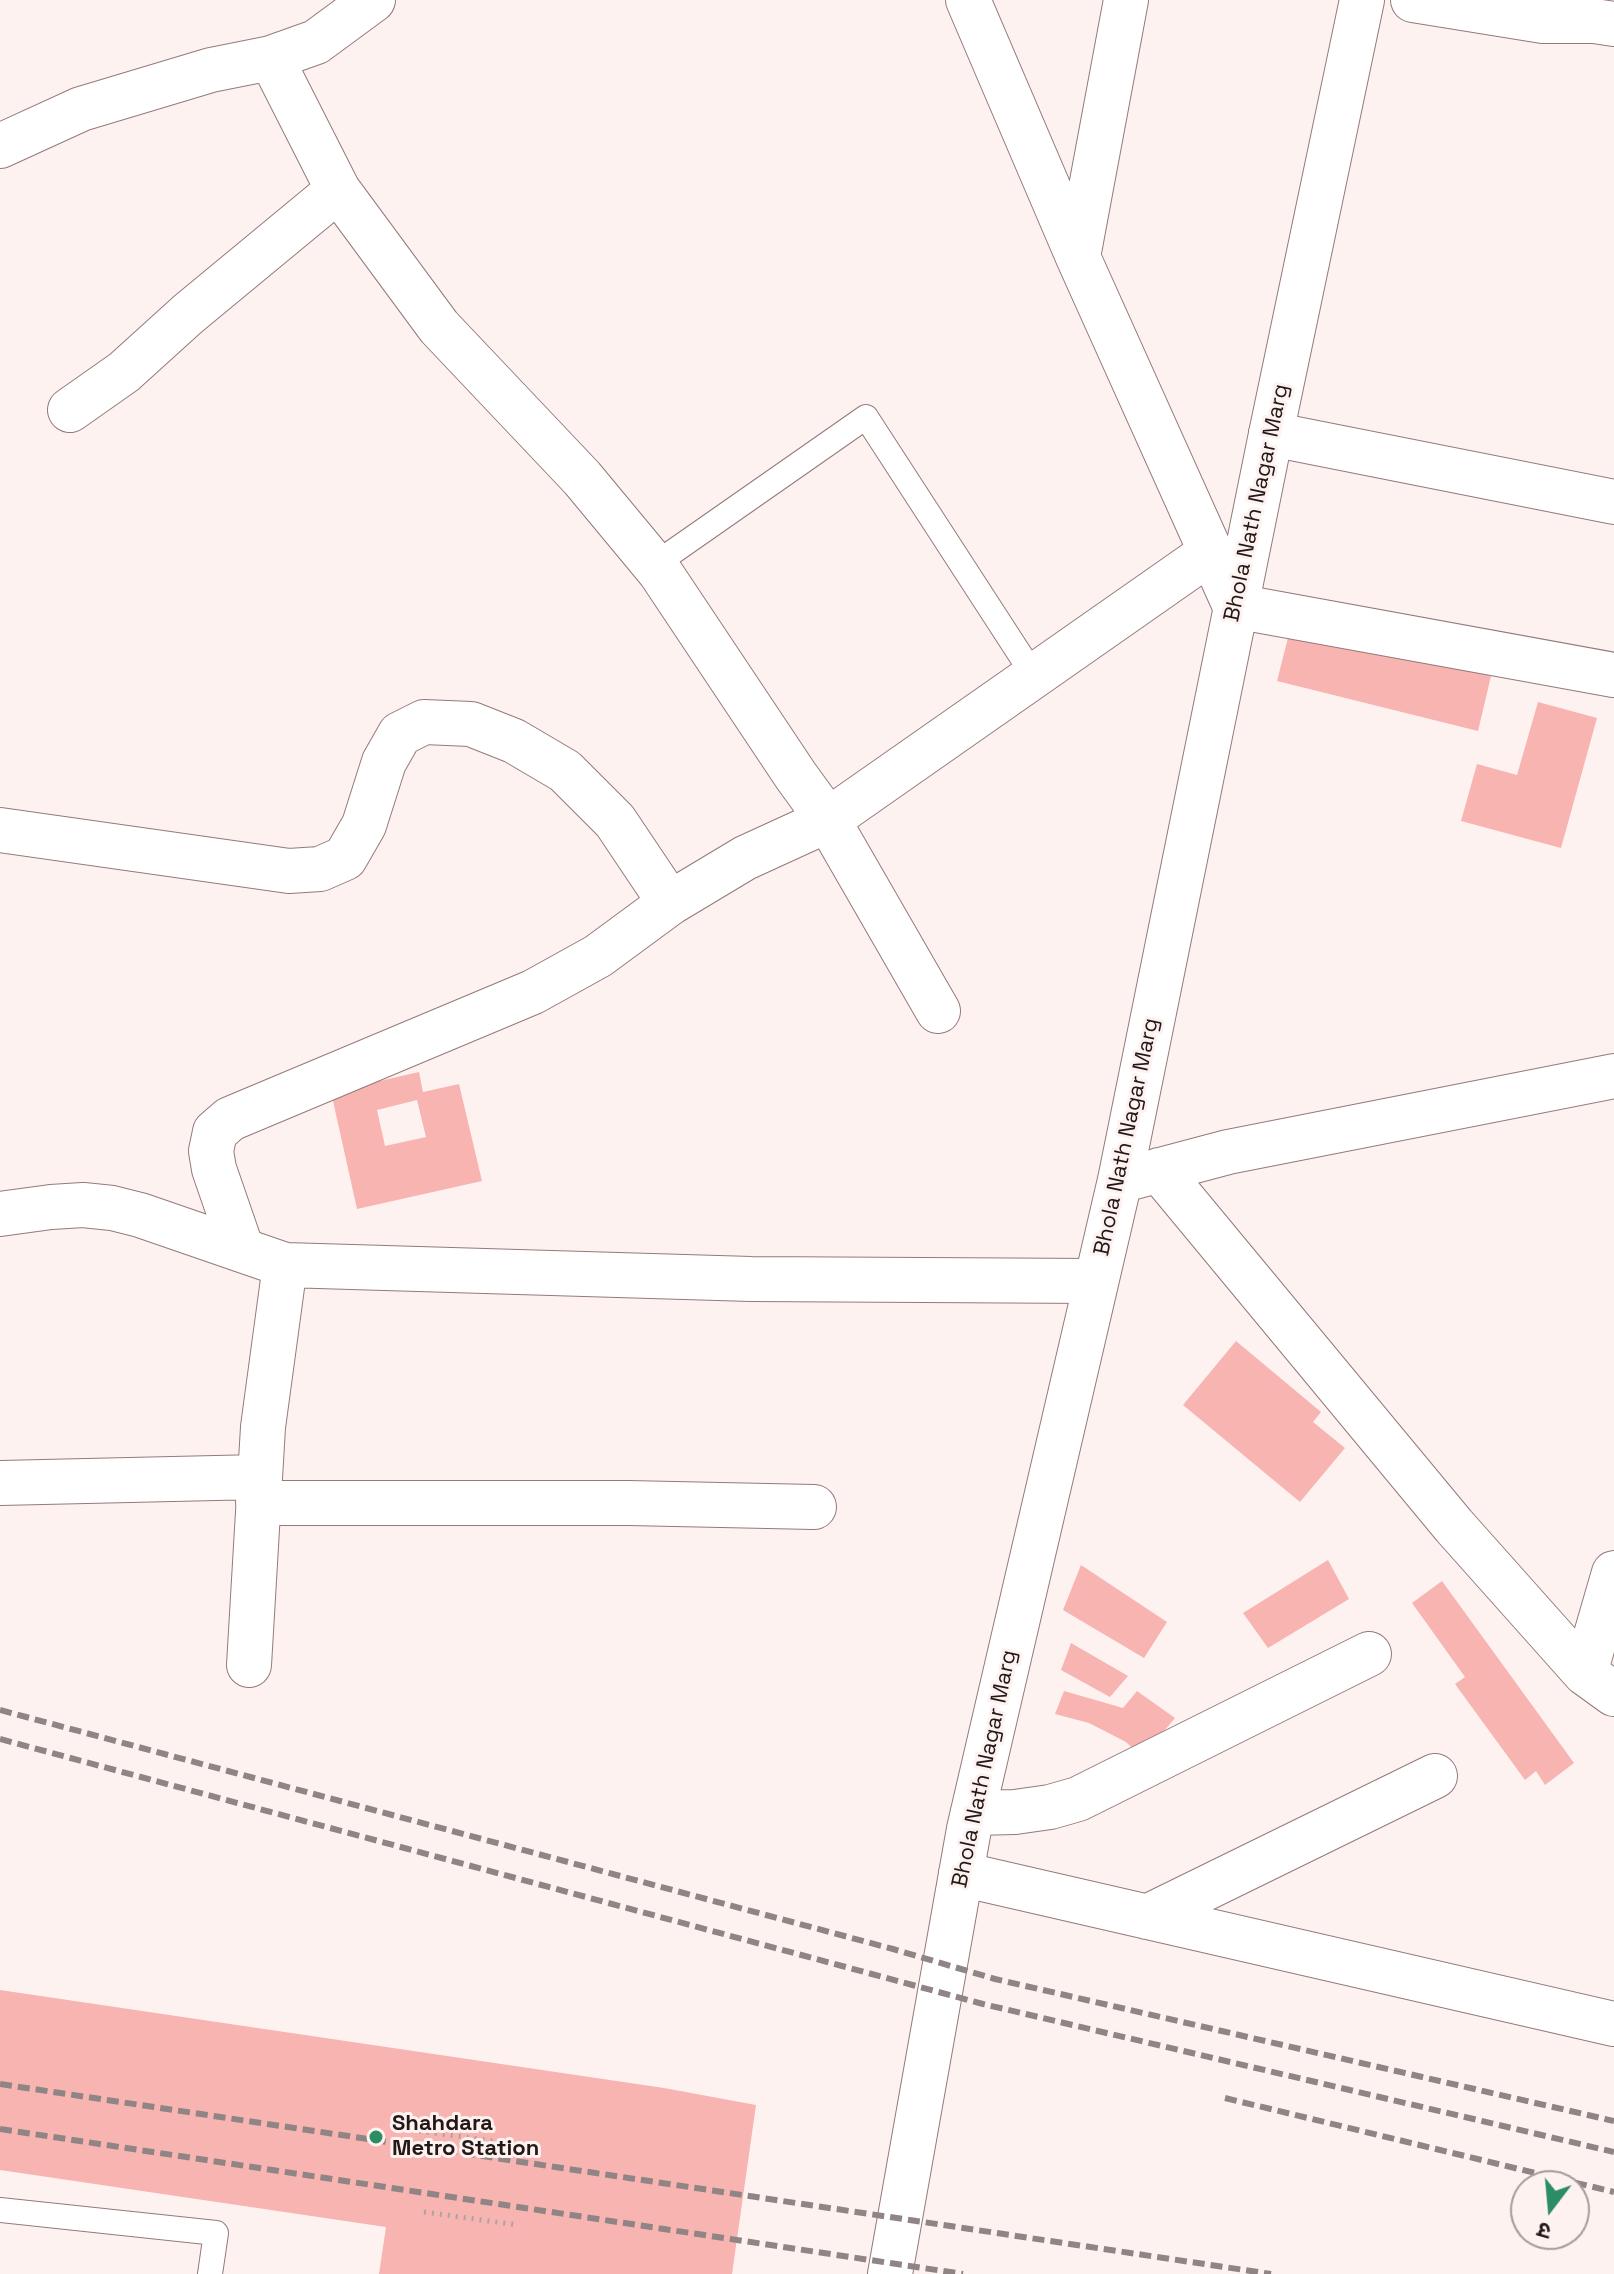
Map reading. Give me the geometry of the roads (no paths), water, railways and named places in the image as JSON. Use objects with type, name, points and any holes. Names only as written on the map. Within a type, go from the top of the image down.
[{"type":"street","points":[[0,146],[81,109],[211,70],[271,58],[316,42],[373,0]]},
{"type":"street","points":[[968,0],[1078,257],[1235,606],[1614,675]]},
{"type":"street","points":[[1078,257],[1126,0]]},
{"type":"street","name":"Bhola Nath Nagar Marg","points":[[890,2274],[973,1813],[1095,1281],[1139,1175],[1235,606],[1362,0]]},
{"type":"street","points":[[1413,0],[1543,21],[1602,15]]},
{"type":"street","points":[[271,58],[338,190],[439,327],[582,478],[654,565],[828,820],[938,1011]]},
{"type":"street","points":[[70,410],[124,372],[188,314],[338,190]]},
{"type":"street","points":[[1271,434],[1614,502]]},
{"type":"street","points":[[242,1250],[214,1169],[211,1151],[215,1132],[230,1119],[533,992],[598,956],[670,903],[745,858],[828,820],[1211,552]]},
{"type":"street","points":[[0,830],[289,871],[320,869],[345,858],[364,825],[384,762],[400,734],[424,722],[471,724],[514,741],[565,771],[615,821],[670,903]]},
{"type":"street","points":[[1600,1684],[1139,1175],[1228,1152],[1614,1076]]},
{"type":"street","points":[[0,1214],[83,1205],[112,1208],[285,1265],[751,1279],[1095,1281]]},
{"type":"street","points":[[249,1665],[259,1490],[274,1338],[285,1265]]},
{"type":"street","points":[[0,1483],[814,1507]]},
{"type":"street","points":[[1600,1684],[1614,1573]]},
{"type":"street","points":[[973,1813],[1038,1809],[1078,1799],[1369,1654]]},
{"type":"street","points":[[1147,1917],[1435,1776]]},
{"type":"street","points":[[961,1874],[1614,2024]]},
{"type":"lane","points":[[654,565],[866,417],[1034,676]]},
{"type":"lane","points":[[0,2210],[216,2233],[210,2274]]},
{"type":"railway","points":[[0,1710],[995,1979],[1614,2121]]},
{"type":"railway","points":[[0,1739],[983,2004],[1614,2152]]},
{"type":"railway","points":[[0,2084],[1271,2274]]},
{"type":"railway","points":[[1225,2098],[1614,2192]]},
{"type":"railway","points":[[0,2129],[963,2274]]},
{"type":"place","name":"Shahdara Metro Station","points":[[376,2137]]}]
